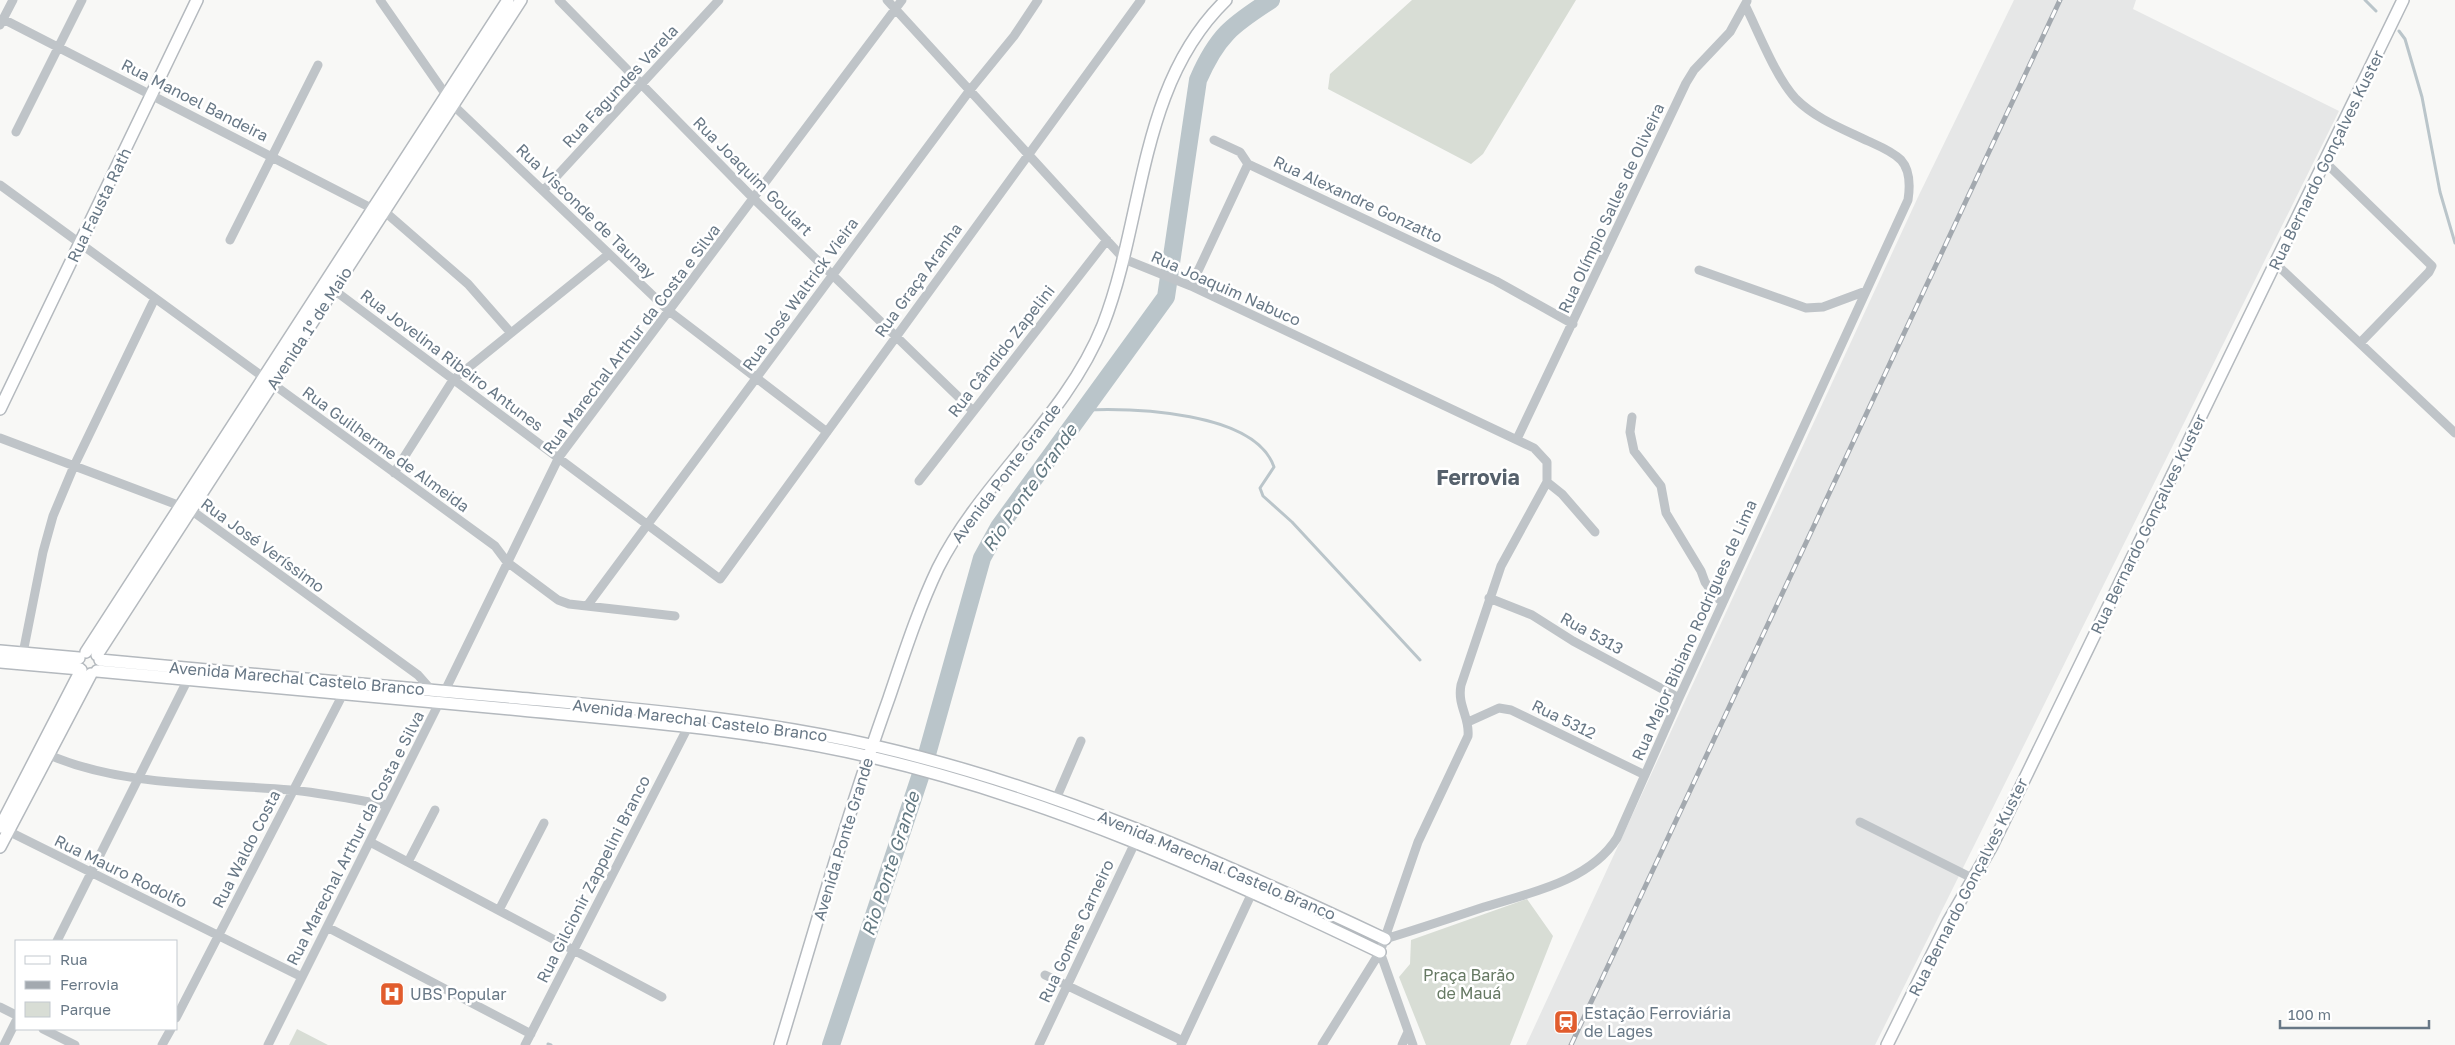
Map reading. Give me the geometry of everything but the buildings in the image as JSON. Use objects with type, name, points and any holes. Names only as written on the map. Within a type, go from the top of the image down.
[{"type":"street","points":[[2,22],[13,0]]},
{"type":"street","points":[[16,132],[82,0]]},
{"type":"street","name":"Rua Fausta Rath","points":[[0,409],[197,0]]},
{"type":"street","name":"Rua Visconde de Taunay","points":[[380,0],[450,100],[609,254],[669,311],[827,432]]},
{"type":"street","name":"Avenida 1º de Maio","points":[[450,100],[508,0]]},
{"type":"street","name":"Avenida 1º de Maio","points":[[0,847],[4,830],[89,664],[186,508],[378,210],[450,100],[521,0]]},
{"type":"street","name":"Rua Joaquim Goulart","points":[[558,0],[753,198],[973,411]]},
{"type":"street","name":"Rua Fagundes Varela","points":[[544,191],[720,0]]},
{"type":"street","name":"Rua Joaquim Nabuco","points":[[887,0],[1124,259],[1191,286],[1517,439],[1541,453],[1547,462],[1547,482]]},
{"type":"street","name":"Rua Marechal Arthur da Costa e Silva","points":[[268,1045],[440,703],[559,457],[902,0]]},
{"type":"street","name":"Rua José Waltrick Vieira","points":[[587,606],[970,90],[1014,36],[1038,0]]},
{"type":"street","name":"Rua Graça Aranha","points":[[720,579],[1141,0]]},
{"type":"street","name":"Avenida Ponte Grande","points":[[780,1045],[870,751],[923,600],[939,566],[974,510],[1054,411],[1085,365],[1102,326],[1124,259],[1159,111],[1188,44],[1209,16],[1226,0]]},
{"type":"street","name":"Rua Bernardo Gonçalves Kuster","points":[[1887,1045],[1948,922],[1992,846],[2403,0]]},
{"type":"street","name":"Rua Major Bibiano Rodrigues de Lima","points":[[1385,939],[1549,886],[1589,867],[1609,851],[1617,838],[1679,698],[1908,200],[1910,188],[1908,174],[1902,161],[1891,152],[1824,120],[1795,98],[1784,83],[1746,2]]},
{"type":"street","name":"Rua Olímpio Salles de Oliveira","points":[[1517,439],[1686,83],[1694,70],[1730,32],[1746,2]]},
{"type":"street","name":"Rua Manoel Bandeira","points":[[2,22],[58,47],[378,210],[468,284],[510,333]]},
{"type":"street","points":[[230,240],[318,65]]},
{"type":"street","points":[[1214,140],[1240,152],[1248,164]]},
{"type":"street","points":[[2325,162],[2432,266],[2429,272],[2360,344]]},
{"type":"street","name":"Rua Alexandre Gonzatto","points":[[1191,286],[1248,164],[1496,281],[1573,324]]},
{"type":"street","name":"Rua Guilherme de Almeida","points":[[0,185],[495,546],[507,562],[558,600],[569,604],[675,616]]},
{"type":"street","name":"Avenida 1º de Maio","points":[[268,381],[334,290],[378,210]]},
{"type":"street","name":"Rua Cândido Zapelini","points":[[919,480],[1107,240]]},
{"type":"street","points":[[394,473],[453,380],[609,254]]},
{"type":"street","points":[[2276,264],[2455,433]]},
{"type":"street","points":[[1699,270],[1806,308],[1823,307],[1866,291]]},
{"type":"street","name":"Rua Jovelina Ribeiro Antunes","points":[[334,290],[720,579]]},
{"type":"street","points":[[23,653],[47,533],[74,466],[155,298]]},
{"type":"street","points":[[1632,417],[1630,432],[1634,451],[1656,477],[1664,493],[1666,513],[1671,523],[1705,582],[1716,597],[1723,602]]},
{"type":"street","name":"Rua José Veríssimo","points":[[0,438],[186,508],[418,675],[432,690],[440,703]]},
{"type":"street","points":[[1322,1045],[1380,952],[1418,842],[1468,736],[1468,722],[1460,704],[1460,694],[1489,598],[1501,566],[1547,482],[1568,500],[1595,532]]},
{"type":"street","name":"Rua 5313","points":[[1489,598],[1532,615],[1573,641],[1679,698]]},
{"type":"street","name":"Avenida Marechal Castelo Branco","points":[[0,651],[188,679],[688,727],[915,756],[1056,799],[1141,830],[1258,880],[1385,939]]},
{"type":"street","name":"Avenida Marechal Castelo Branco","points":[[0,662],[89,664],[432,690],[698,716],[788,729],[870,751],[911,767],[1039,806],[1136,841],[1253,892],[1380,952]]},
{"type":"street","points":[[4,830],[47,754],[89,664]]},
{"type":"street","points":[[57,940],[188,679]]},
{"type":"street","name":"Rua Waldo Costa","points":[[178,1014],[343,694]]},
{"type":"street","name":"Rua 5312","points":[[1468,722],[1499,708],[1511,710],[1645,775]]},
{"type":"street","points":[[688,727],[698,716]]},
{"type":"street","name":"Rua Gilcionir Zappelini Branco","points":[[525,1045],[688,727]]},
{"type":"street","points":[[1056,799],[1081,741]]},
{"type":"street","points":[[47,754],[81,767],[138,778],[293,790],[388,805]]},
{"type":"street","points":[[408,862],[435,810]]},
{"type":"street","points":[[1860,822],[1974,879]]},
{"type":"street","points":[[499,910],[544,823]]},
{"type":"street","name":"Rua Mauro Rodolfo","points":[[4,830],[302,977]]},
{"type":"street","name":"Rua Gomes Carneiro","points":[[1039,1045],[1141,830]]},
{"type":"street","points":[[370,842],[662,997]]},
{"type":"street","points":[[1045,975],[1182,1043],[1258,880]]},
{"type":"street","points":[[327,927],[531,1034]]},
{"type":"street","points":[[1380,952],[1413,1045]]},
{"type":"street","points":[[0,1007],[15,1014]]},
{"type":"street","points":[[4,1045],[15,1023]]},
{"type":"street","points":[[45,1030],[75,1045]]},
{"type":"street","points":[[162,1045],[170,1030]]},
{"type":"street","points":[[1402,1045],[1408,1032]]},
{"type":"shaded area","points":[[2014,0],[2136,0],[2133,9],[2339,111],[1875,1045],[1526,1045],[1918,197]]},
{"type":"green space","points":[[1412,0],[1576,0],[1483,154],[1471,164],[1328,89],[1330,74]]},
{"type":"green space","name":"Praça Barão de Mauá","points":[[1527,899],[1553,936],[1510,1045],[1426,1045],[1399,977],[1410,964],[1411,940]]},
{"type":"green space","points":[[297,1029],[328,1045],[289,1045]]},
{"type":"waterway","name":"Rio Ponte Grande","points":[[831,1045],[924,765],[982,558],[999,527],[1166,297],[1198,80],[1212,52],[1227,33],[1271,0]]},
{"type":"waterway","points":[[2365,0],[2376,11]]},
{"type":"waterway","points":[[2399,31],[2405,39],[2422,97],[2440,192],[2455,243]]},
{"type":"waterway","points":[[1084,410],[1131,410],[1190,417],[1218,424],[1243,434],[1262,448],[1274,467],[1260,488],[1263,496],[1292,522],[1420,660]]},
{"type":"railway","points":[[1571,1045],[2060,0]]},
{"type":"place","name":"UBS Popular","points":[[392,994]]},
{"type":"place","name":"Estação Ferroviária de Lages","points":[[1566,1022]]},
{"type":"district","name":"Ferrovia","points":[[1478,478]]}]
